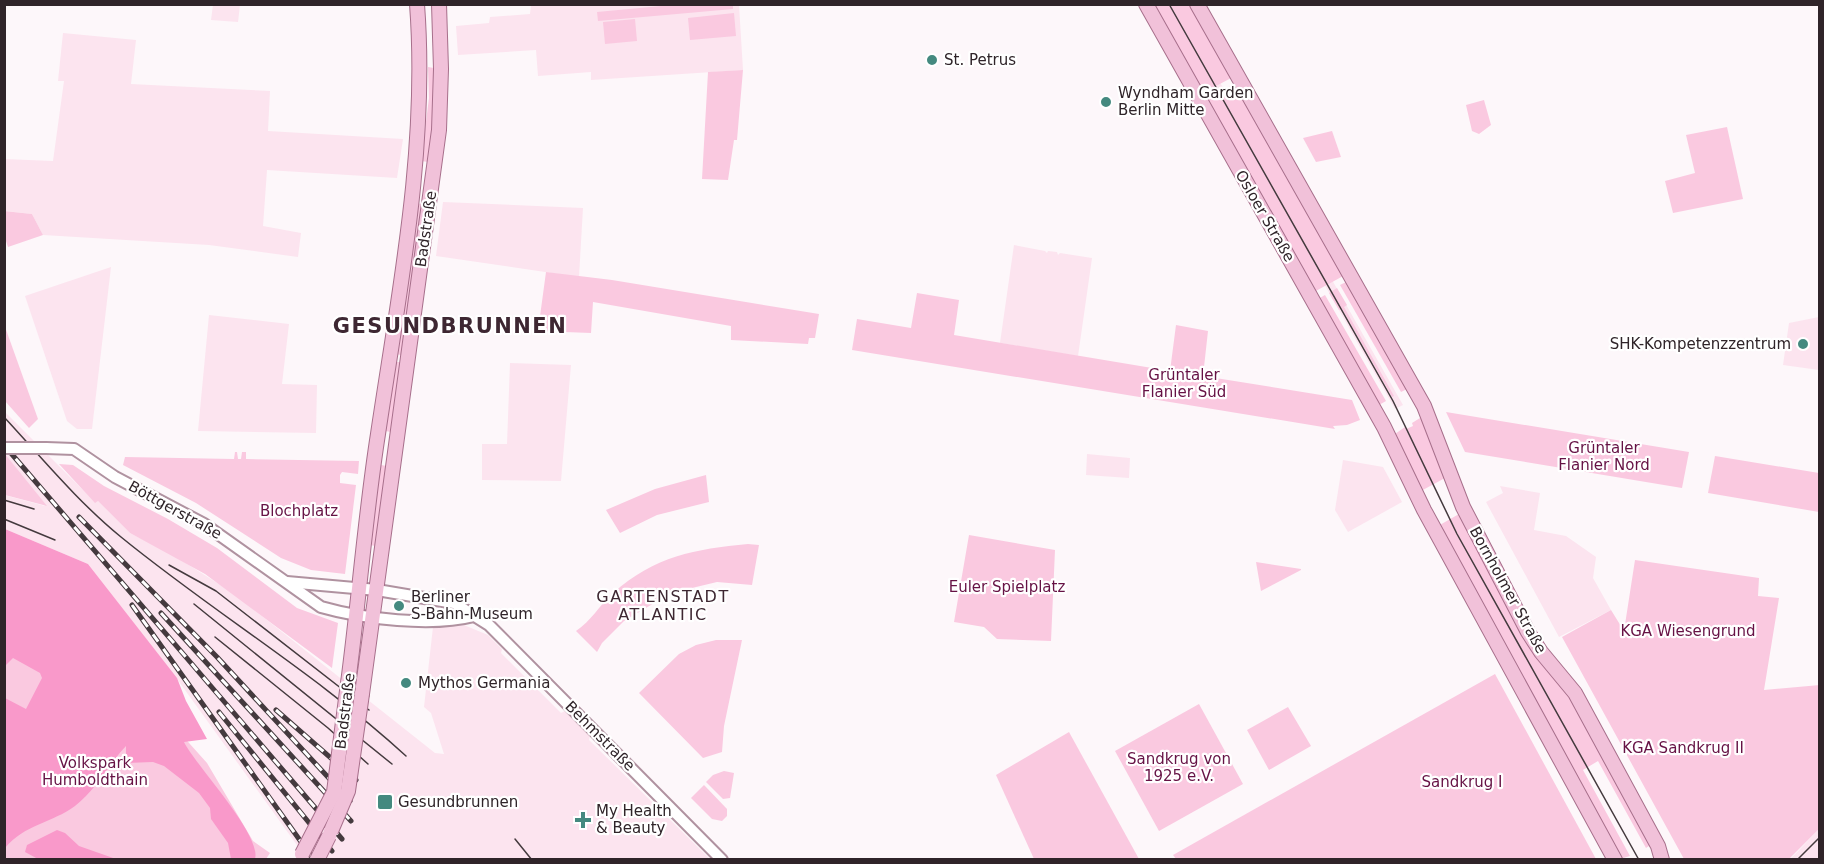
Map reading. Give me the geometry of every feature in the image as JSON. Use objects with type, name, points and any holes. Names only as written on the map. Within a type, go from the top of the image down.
[{"type":"main road","name":"Badstraße","points":[[300,857],[334,792],[375,451],[410,215],[421,110],[417,4]]},
{"type":"main road","name":"Badstraße","points":[[317,860],[348,791],[374,617],[394,453],[412,338],[439,130],[441,69],[439,4]]},
{"type":"main road","name":"Osloer Straße","points":[[1146,4],[1384,427],[1424,510],[1615,860]]},
{"type":"main road","name":"Bornholmer Straße","points":[[1197,4],[1424,406],[1456,492],[1489,558],[1541,652],[1575,693],[1658,846],[1662,860]]},
{"type":"main road","points":[[375,451],[394,453]]},
{"type":"street","name":"Böttgerstraße","points":[[4,448],[74,449],[115,477],[204,524],[287,582],[305,598],[321,607],[374,617]]},
{"type":"street","points":[[287,582],[358,588]]},
{"type":"street","name":"Behmstraße","points":[[358,588],[454,603],[489,625],[723,860]]},
{"type":"street","points":[[374,617],[439,620],[474,616]]},
{"type":"shaded area","points":[[213,5],[240,5],[238,22],[211,20]]},
{"type":"shaded area","points":[[531,5],[739,5],[743,70],[591,80],[591,72],[538,76],[536,50],[458,55],[456,26],[489,23],[490,17],[530,14]]},
{"type":"shaded area","points":[[1166,5],[1176,5],[1403,405],[1395,409]]},
{"type":"shaded area","points":[[63,33],[136,40],[131,84],[270,91],[268,131],[403,139],[397,178],[267,170],[263,226],[301,233],[298,257],[209,245],[43,235],[32,214],[5,211],[4,159],[53,161],[64,81],[58,81]]},
{"type":"shaded area","points":[[443,202],[583,208],[579,277],[436,256]]},
{"type":"shaded area","points":[[1014,245],[1047,253],[1048,251],[1057,252],[1058,255],[1060,253],[1092,258],[1078,356],[1000,343]]},
{"type":"shaded area","points":[[111,267],[92,429],[77,429],[67,421],[25,296]]},
{"type":"shaded area","points":[[209,315],[289,324],[282,384],[317,385],[316,433],[198,431]]},
{"type":"shaded area","name":"SHK-Kompetenzzentrum","points":[[1819,317],[1819,370],[1783,365],[1789,323]]},
{"type":"shaded area","points":[[510,363],[571,365],[561,481],[482,480],[482,444],[507,444]]},
{"type":"shaded area","points":[[5,412],[95,502],[98,501],[130,533],[173,555],[233,593],[435,753],[444,754],[431,713],[424,707],[433,627],[459,623],[488,635],[502,649],[501,653],[561,713],[565,711],[590,736],[589,740],[710,859],[307,859],[177,679],[88,564],[5,529],[4,495],[45,506],[5,454]]},
{"type":"shaded area","points":[[1087,454],[1130,458],[1129,478],[1086,475]]},
{"type":"shaded area","points":[[1343,460],[1383,467],[1402,502],[1348,532],[1335,510]]},
{"type":"shaded area","points":[[1500,486],[1540,493],[1534,530],[1566,536],[1596,557],[1593,578],[1611,610],[1559,637],[1486,502],[1503,493]]},
{"type":"shaded area","points":[[1819,829],[1819,859],[1789,860],[1800,849]]},
{"type":"green space","points":[[682,4],[733,5],[733,9],[598,21],[597,12]]},
{"type":"green space","points":[[1151,5],[1192,5],[1233,77],[1201,94]]},
{"type":"green space","points":[[734,13],[736,36],[690,40],[688,18]]},
{"type":"green space","points":[[635,19],[637,41],[605,44],[603,22]]},
{"type":"green space","points":[[428,67],[434,68],[434,112],[428,162],[421,161],[429,98]]},
{"type":"green space","points":[[743,70],[737,140],[734,140],[728,180],[702,179],[708,72]]},
{"type":"green space","points":[[1236,83],[1345,275],[1314,292],[1205,100]]},
{"type":"green space","points":[[1484,100],[1491,125],[1479,134],[1472,131],[1466,105]]},
{"type":"green space","points":[[1727,127],[1743,199],[1673,213],[1665,181],[1695,173],[1686,135]]},
{"type":"green space","points":[[1332,131],[1341,157],[1316,162],[1303,138]]},
{"type":"green space","points":[[415,203],[422,204],[401,355],[395,354]]},
{"type":"green space","points":[[4,211],[32,214],[43,235],[8,247],[5,238]]},
{"type":"green space","points":[[546,272],[612,280],[819,314],[815,338],[809,338],[808,344],[731,340],[731,326],[593,302],[591,333],[538,331]]},
{"type":"green space","points":[[1348,281],[1409,388],[1401,392],[1340,285]]},
{"type":"green space","points":[[1337,288],[1347,305],[1344,307],[1394,396],[1392,397],[1342,309],[1339,310],[1329,293]]},
{"type":"green space","name":"Grüntaler Flanier Süd","points":[[917,293],[959,300],[954,335],[1170,371],[1176,325],[1208,331],[1203,376],[1352,400],[1360,420],[1347,425],[1333,426],[1335,429],[852,350],[857,319],[911,328]]},
{"type":"green space","points":[[1325,295],[1386,401],[1379,405],[1318,299]]},
{"type":"green space","points":[[4,324],[38,419],[29,428],[5,401]]},
{"type":"green space","points":[[394,362],[400,362],[391,432],[385,431]]},
{"type":"green space","name":"Grüntaler Flanier Nord","points":[[1446,412],[1689,452],[1682,488],[1465,452]]},
{"type":"green space","points":[[1420,418],[1423,419],[1445,478],[1421,491],[1395,434],[1405,427],[1406,429],[1413,426],[1412,423]]},
{"type":"green space","name":"Blochplatz","points":[[235,452],[237,452],[238,459],[241,459],[242,452],[246,452],[246,459],[359,461],[358,474],[342,472],[340,475],[340,483],[356,485],[345,574],[311,570],[281,558],[196,503],[123,465],[125,457],[234,459]]},
{"type":"green space","points":[[5,454],[47,506],[5,495]]},
{"type":"green space","points":[[1715,456],[1819,473],[1819,512],[1708,493]]},
{"type":"green space","points":[[59,464],[73,465],[104,486],[168,519],[217,548],[297,608],[338,623],[332,668],[205,574],[130,533],[98,501],[95,503]]},
{"type":"green space","points":[[381,465],[387,466],[376,546],[369,545]]},
{"type":"green space","points":[[706,475],[709,502],[657,515],[620,533],[606,510],[655,489]]},
{"type":"green space","points":[[1459,514],[1494,582],[1561,681],[1652,844],[1646,848],[1598,761],[1583,770],[1630,856],[1620,859],[1438,526]]},
{"type":"green space","name":"Volkspark Humboldthain","points":[[5,529],[88,564],[177,678],[186,701],[207,739],[184,742],[249,834],[255,859],[231,859],[228,843],[211,819],[210,808],[199,793],[164,766],[153,762],[126,763],[126,746],[89,793],[75,806],[21,834],[5,848],[5,698],[26,709],[42,678],[40,673],[13,658],[5,666]]},
{"type":"green space","name":"Euler Spielplatz","points":[[969,535],[1055,550],[1051,641],[997,639],[984,627],[954,622]]},
{"type":"green space","points":[[748,544],[759,545],[752,585],[717,582],[671,593],[624,621],[602,643],[597,652],[576,631],[613,593],[644,570],[676,556]]},
{"type":"green space","points":[[1635,560],[1759,578],[1758,596],[1779,598],[1764,690],[1820,685],[1819,829],[1789,859],[1684,859],[1562,637],[1611,610],[1624,631]]},
{"type":"green space","points":[[1256,562],[1301,569],[1301,570],[1261,591]]},
{"type":"green space","name":"Volkspark Humboldthain","points":[[4,594],[111,656],[207,763],[253,841],[270,853],[266,859],[5,859]]},
{"type":"green space","points":[[716,640],[742,640],[724,726],[722,752],[703,758],[639,693],[679,654],[696,645]]},
{"type":"green space","name":"Sandkrug I","points":[[1495,674],[1596,859],[1176,859],[1173,855]]},
{"type":"green space","name":"Sandkrug von 1925 e.V.","points":[[1199,704],[1243,784],[1159,831],[1115,751]]},
{"type":"green space","name":"Sandkrug von 1925 e.V.","points":[[1288,707],[1311,746],[1269,770],[1247,730]]},
{"type":"green space","points":[[1069,732],[1139,859],[1034,859],[996,775]]},
{"type":"green space","points":[[724,771],[734,773],[730,798],[723,799],[706,782],[713,775]]},
{"type":"green space","points":[[704,785],[727,809],[727,816],[722,821],[712,819],[691,798]]},
{"type":"green space","points":[[57,830],[65,833],[79,846],[116,859],[38,859],[25,852],[27,845]]},
{"type":"tram line","points":[[1169,4],[1393,401],[1457,534],[1639,860]]},
{"type":"tram line","points":[[4,417],[75,494],[121,537],[192,592],[302,671],[406,756]]},
{"type":"tram line","points":[[4,500],[34,509]]},
{"type":"tram line","points":[[4,519],[55,540]]},
{"type":"tram line","points":[[169,565],[216,591],[369,710]]},
{"type":"tram line","points":[[194,604],[392,764]]},
{"type":"tram line","points":[[215,637],[328,728],[368,764]]},
{"type":"tram line","points":[[1797,860],[1820,837]]},
{"type":"tram line","points":[[515,839],[532,860]]},
{"type":"railway","points":[[4,445],[342,839]]},
{"type":"railway","points":[[79,517],[217,657],[350,801]]},
{"type":"railway","points":[[132,605],[314,860]]},
{"type":"railway","points":[[161,613],[351,821]]},
{"type":"railway","points":[[276,710],[356,780]]},
{"type":"railway","points":[[219,712],[332,851]]},
{"type":"place","name":"St. Petrus","points":[[932,60]]},
{"type":"place","name":"Wyndham Garden Berlin Mitte","points":[[1106,102]]},
{"type":"place","name":"SHK-Kompetenzzentrum","points":[[1803,344]]},
{"type":"place","name":"Berliner S-Bahn-Museum","points":[[399,606]]},
{"type":"place","name":"Mythos Germania","points":[[406,683]]},
{"type":"place","name":"Gesundbrunnen","points":[[385,802]]},
{"type":"place","name":"My Health & Beauty","points":[[583,820]]},
{"type":"district","name":"GESUNDBRUNNEN","points":[[450,326]]},
{"type":"district","name":"GARTENSTADT ATLANTIC","points":[[663,605]]},
{"type":"park label","name":"KGA Wiesengrund","points":[[1688,631]]},
{"type":"park label","name":"KGA Sandkrug II","points":[[1683,748]]}]
